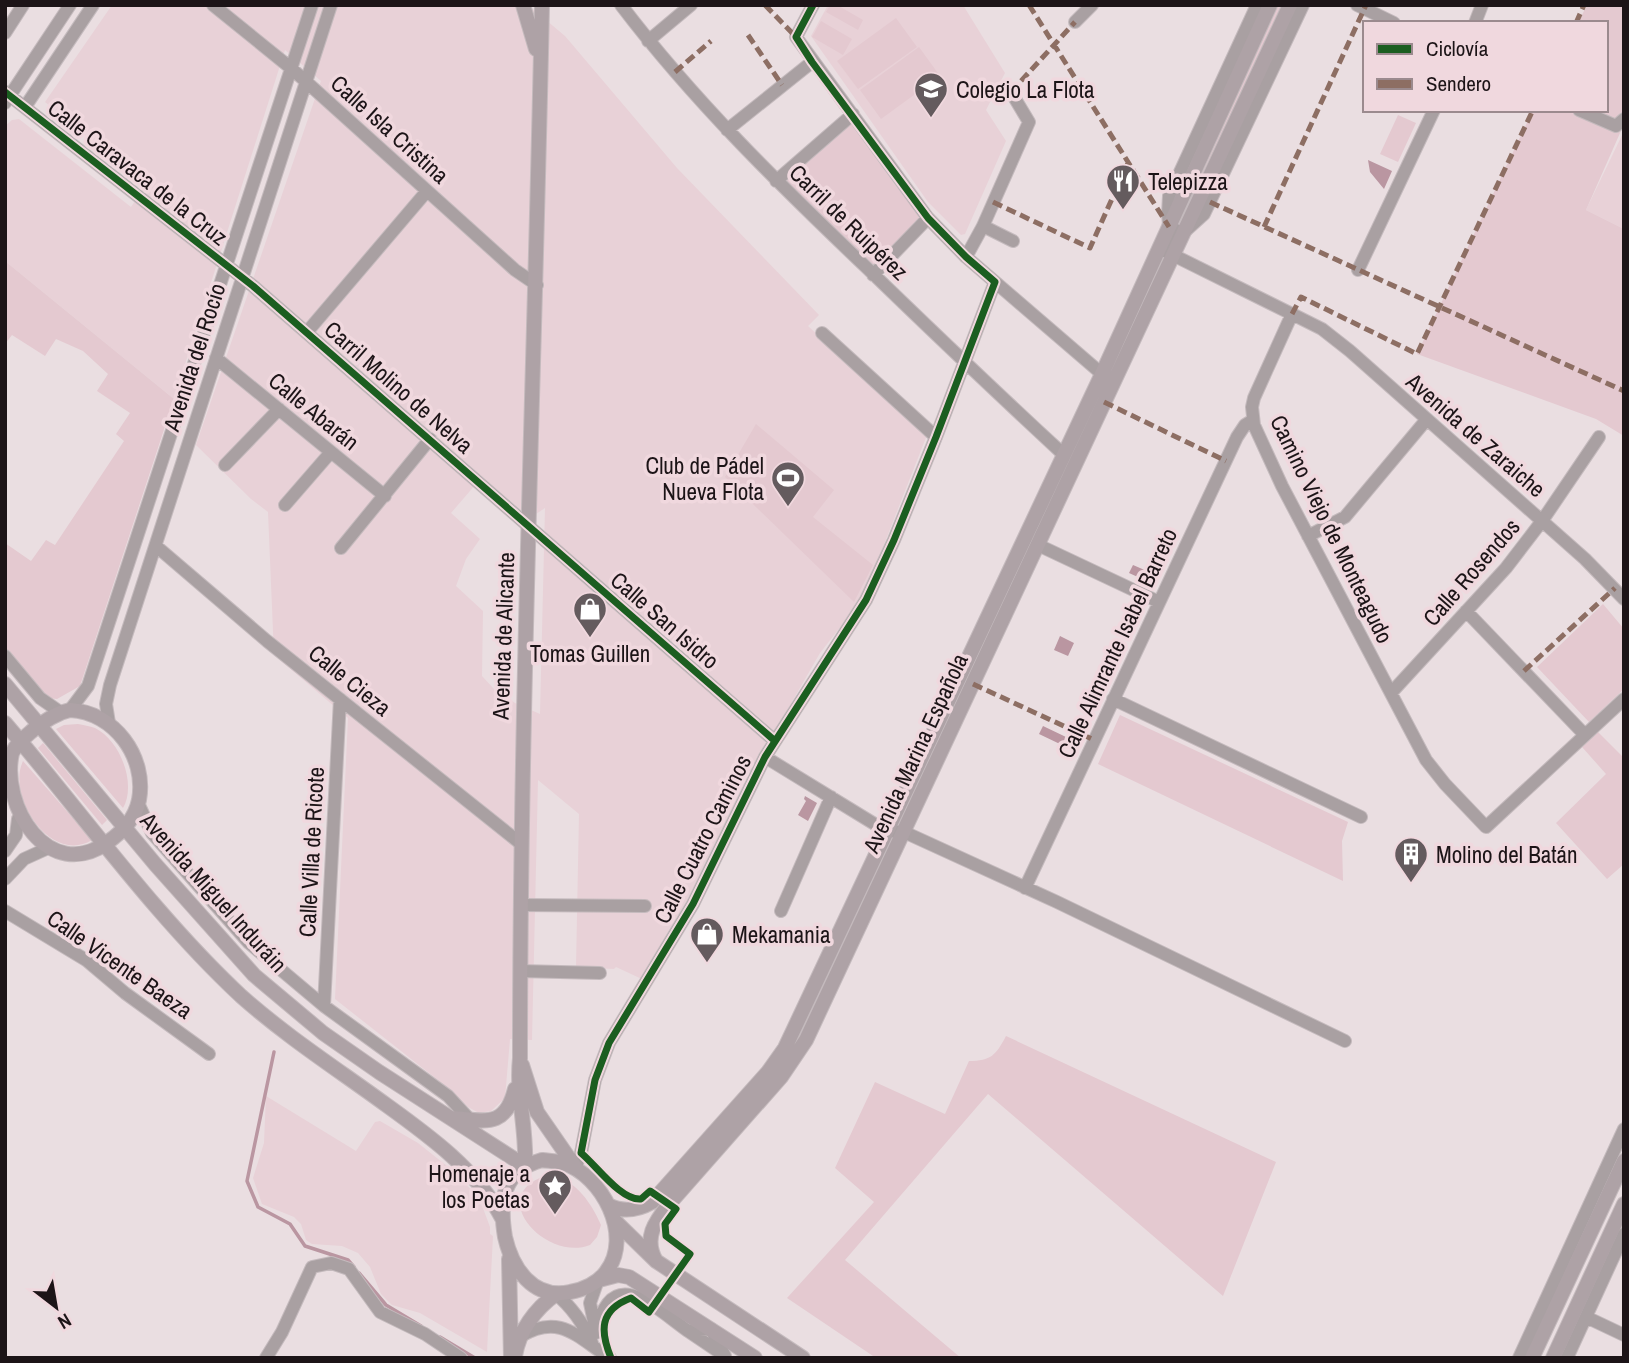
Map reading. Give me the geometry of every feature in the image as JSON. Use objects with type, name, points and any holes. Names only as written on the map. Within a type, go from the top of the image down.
[{"type":"main road","points":[[523,5],[541,71]]},
{"type":"main road","name":"Avenida de Alicante","points":[[525,1166],[525,1136],[517,1081],[520,1058],[520,843],[537,285],[542,5]]},
{"type":"main road","points":[[1108,377],[1176,230],[1290,5]]},
{"type":"main road","points":[[1176,230],[1207,139],[1259,6]]},
{"type":"main road","name":"Avenida Marina Española","points":[[608,1205],[630,1210],[652,1202],[778,1059],[793,1033],[1063,454],[1108,377]]},
{"type":"main road","name":"Avenida Marina Española","points":[[656,1261],[649,1247],[649,1240],[660,1216],[797,1056],[1038,545],[1108,377]]},
{"type":"main road","name":"Avenida Miguel Induráin","points":[[5,684],[216,934],[268,988],[323,1033],[379,1072],[525,1166]]},
{"type":"main road","points":[[65,711],[89,713],[109,723],[123,738],[136,764],[140,787],[135,814],[125,827],[105,844],[89,853],[72,856],[46,849],[18,819],[10,799],[7,779],[9,760],[20,741],[40,725],[65,711]]},
{"type":"main road","points":[[5,723],[170,921],[227,982],[296,1040],[430,1138],[481,1186],[502,1218]]},
{"type":"main road","name":"Avenida de Alicante","points":[[520,1058],[537,1112],[575,1168]]},
{"type":"main road","points":[[450,1118],[486,1122],[501,1114],[512,1101],[517,1081]]},
{"type":"main road","points":[[513,1358],[509,1254],[502,1218],[502,1198],[514,1177],[525,1166],[542,1160],[575,1168],[591,1182],[608,1205],[615,1220],[618,1237],[611,1265],[598,1280]]},
{"type":"main road","points":[[1532,1358],[1624,1161]]},
{"type":"main road","points":[[1553,1358],[1624,1204]]},
{"type":"main road","points":[[615,1220],[656,1261],[803,1358]]},
{"type":"main road","points":[[509,1254],[524,1279],[555,1294],[576,1291],[598,1280],[618,1275],[629,1277],[755,1358]]},
{"type":"main road","points":[[513,1358],[521,1336],[534,1314],[555,1294]]},
{"type":"street","points":[[5,33],[23,5]]},
{"type":"street","points":[[7,97],[70,5]]},
{"type":"street","points":[[25,107],[93,5]]},
{"type":"street","name":"Calle Isla Cristina","points":[[213,5],[292,69],[515,270],[537,285]]},
{"type":"street","name":"Avenida del Rocío","points":[[65,711],[88,686],[312,5]]},
{"type":"street","name":"Avenida del Rocío","points":[[109,723],[106,696],[331,5]]},
{"type":"street","name":"Carril de Ruipérez","points":[[621,5],[648,41],[776,181],[965,364],[1063,454]]},
{"type":"street","points":[[648,41],[691,5]]},
{"type":"street","points":[[813,5],[796,37],[928,218],[966,257],[1108,377]]},
{"type":"street","points":[[1075,22],[1092,5]]},
{"type":"street","points":[[1259,6],[1168,196],[1176,230],[1204,214],[1303,5]]},
{"type":"street","points":[[1357,5],[1390,21]]},
{"type":"street","points":[[727,130],[812,62]]},
{"type":"street","points":[[966,257],[983,226],[1029,122],[1011,92]]},
{"type":"street","name":"Calle Caravaca de la Cruz","points":[[7,97],[25,107],[242,277]]},
{"type":"street","points":[[1358,270],[1433,112]]},
{"type":"street","points":[[1584,112],[1616,126],[1624,119]]},
{"type":"street","points":[[776,181],[853,114]]},
{"type":"street","points":[[1183,163],[1207,139]]},
{"type":"street","points":[[307,332],[427,191]]},
{"type":"street","points":[[873,275],[928,218]]},
{"type":"street","points":[[983,226],[1013,241]]},
{"type":"street","points":[[1166,252],[1293,314]]},
{"type":"street","name":"Carril Molino de Nelva","points":[[242,277],[530,527]]},
{"type":"street","name":"Calle Cuatro Caminos","points":[[575,1168],[581,1153],[595,1080],[609,1043],[694,904],[765,757],[866,600],[936,437],[995,282]]},
{"type":"street","name":"Avenida de Zaraiche","points":[[1293,314],[1335,339],[1600,573],[1624,599]]},
{"type":"street","name":"Camino Viejo de Monteagudo","points":[[1293,314],[1254,398],[1253,420],[1278,478],[1426,760],[1486,827],[1585,735]]},
{"type":"street","points":[[821,333],[936,437]]},
{"type":"street","name":"Calle Abarán","points":[[216,358],[385,496]]},
{"type":"street","points":[[225,465],[279,409]]},
{"type":"street","points":[[1308,536],[1345,517],[1427,419]]},
{"type":"street","name":"Calle Alimrante Isabel Barreto","points":[[1025,888],[1237,437],[1245,425],[1253,420]]},
{"type":"street","name":"Calle Rosendos","points":[[1391,693],[1506,568],[1542,521],[1599,437]]},
{"type":"street","points":[[341,548],[430,439]]},
{"type":"street","points":[[285,505],[331,452]]},
{"type":"street","name":"Calle San Isidro","points":[[530,527],[775,741]]},
{"type":"street","points":[[135,541],[138,551],[145,554],[156,546]]},
{"type":"street","points":[[1038,545],[1159,602]]},
{"type":"street","name":"Calle Cieza","points":[[156,546],[340,699],[520,843]]},
{"type":"street","points":[[1466,611],[1585,735],[1624,699]]},
{"type":"street","points":[[5,656],[40,698],[65,711]]},
{"type":"street","name":"Calle Villa de Ricote","points":[[324,1006],[340,699]]},
{"type":"street","points":[[1113,699],[1361,817]]},
{"type":"street","points":[[765,757],[886,831],[904,832],[1345,1041]]},
{"type":"street","points":[[781,911],[831,797]]},
{"type":"street","points":[[138,803],[152,833],[249,943],[324,1006],[449,1096],[484,1141]]},
{"type":"street","points":[[5,850],[16,835],[18,819]]},
{"type":"street","points":[[5,878],[24,859],[46,849]]},
{"type":"street","points":[[520,905],[645,906]]},
{"type":"street","name":"Calle Vicente Baeza","points":[[5,911],[86,960],[125,993],[209,1054]]},
{"type":"street","points":[[520,971],[600,972]]},
{"type":"street","points":[[1519,1358],[1624,1129]]},
{"type":"street","points":[[1567,1358],[1624,1234]]},
{"type":"street","points":[[266,1358],[282,1332],[312,1267],[331,1263],[349,1269],[380,1312],[425,1334],[461,1358]]},
{"type":"street","points":[[598,1280],[590,1303],[601,1354]]},
{"type":"street","points":[[596,1333],[601,1313],[616,1296],[626,1293],[640,1296],[726,1357]]},
{"type":"street","points":[[555,1294],[571,1306],[601,1354]]},
{"type":"street","points":[[1586,1317],[1624,1335]]},
{"type":"street","points":[[521,1336],[534,1328],[558,1326],[601,1354]]},
{"type":"street","points":[[688,1331],[711,1329],[726,1357]]},
{"type":"shaded area","points":[[112,5],[528,5],[565,36],[677,168],[819,315],[808,326],[927,435],[863,598],[820,653],[766,747],[687,906],[644,980],[616,967],[576,967],[579,814],[538,780],[532,1040],[510,1039],[505,1098],[491,1111],[479,1113],[468,1107],[448,1088],[335,999],[348,718],[274,655],[268,512],[196,445],[321,81],[285,50],[174,399],[5,261],[5,126],[12,120],[19,119],[131,207],[145,186],[45,102]],"holes":[[[476,484],[521,524],[545,508],[540,714],[515,703],[494,689],[482,676],[483,611],[456,586],[466,559],[480,539],[451,513]]]},
{"type":"shaded area","name":"Colegio La Flota","points":[[828,5],[963,5],[1005,73],[986,110],[1006,141],[965,234],[961,235],[928,202],[811,36]]},
{"type":"shaded area","points":[[830,5],[837,5],[863,20],[858,30],[826,12]]},
{"type":"shaded area","points":[[1276,5],[1284,5],[1201,181],[1195,179]]},
{"type":"shaded area","points":[[1587,5],[1624,5],[1624,124],[1586,210],[1624,229],[1624,436],[1596,419],[1417,354],[1532,112],[1608,112],[1608,21],[1579,21]]},
{"type":"shaded area","points":[[896,18],[917,47],[858,89],[837,61]]},
{"type":"shaded area","points":[[821,21],[852,39],[843,55],[812,37]]},
{"type":"shaded area","points":[[919,47],[940,76],[881,119],[860,90]]},
{"type":"shaded area","points":[[853,114],[928,218],[873,275],[776,181]]},
{"type":"shaded area","points":[[1398,115],[1416,123],[1398,162],[1380,154]]},
{"type":"shaded area","points":[[1624,131],[1624,229],[1586,210]]},
{"type":"shaded area","points":[[1368,160],[1392,171],[1384,189],[1370,172]]},
{"type":"shaded area","points":[[5,261],[174,399],[80,686],[57,699],[47,698],[5,647],[5,543],[31,561],[46,540],[55,545],[124,441],[116,434],[130,413],[97,391],[108,374],[83,351],[56,339],[45,356],[12,335],[5,344]]},
{"type":"shaded area","name":"Club de Pádel Nueva Flota","points":[[756,424],[834,490],[813,517],[873,565],[854,602],[725,477]]},
{"type":"shaded area","points":[[1151,562],[1160,566],[1151,583],[1129,573],[1133,565],[1147,571]]},
{"type":"shaded area","points":[[1603,604],[1624,629],[1624,689],[1589,722],[1537,667]]},
{"type":"shaded area","points":[[1060,636],[1074,643],[1068,656],[1054,650]]},
{"type":"shaded area","points":[[1120,715],[1348,822],[1342,841],[1343,881],[1098,764]]},
{"type":"shaded area","points":[[78,724],[95,728],[104,734],[119,752],[128,787],[123,808],[56,729],[64,725]]},
{"type":"shaded area","points":[[1043,726],[1066,737],[1062,745],[1039,734]]},
{"type":"shaded area","points":[[1598,732],[1624,758],[1624,864],[1607,879],[1556,823],[1606,774],[1582,747]]},
{"type":"shaded area","points":[[43,743],[107,820],[102,825],[38,748]]},
{"type":"shaded area","points":[[23,761],[92,840],[77,845],[62,843],[48,835],[36,823],[21,792],[19,776]]},
{"type":"shaded area","points":[[805,796],[817,803],[808,821],[798,815],[806,801]]},
{"type":"shaded area","points":[[1006,1036],[1276,1162],[1223,1296],[988,1094],[845,1260],[961,1358],[876,1358],[787,1298],[874,1202],[835,1168],[875,1082],[945,1114],[969,1061],[992,1056]]},
{"type":"shaded area","points":[[266,1096],[356,1151],[375,1122],[380,1121],[418,1143],[457,1174],[480,1200],[490,1234],[493,1236],[487,1352],[420,1313],[392,1305],[381,1294],[370,1267],[358,1253],[342,1246],[312,1244],[306,1240],[301,1224],[294,1217],[262,1204],[253,1178],[264,1143]]},
{"type":"shaded area","points":[[553,1174],[576,1188],[597,1217],[601,1225],[597,1237],[590,1245],[572,1248],[555,1244],[539,1235],[527,1222],[520,1208],[522,1194],[532,1182]]},
{"type":"waterway","points":[[274,1052],[247,1181],[258,1207],[290,1224],[305,1246],[348,1260],[354,1267]]},
{"type":"waterway","points":[[359,1273],[386,1305],[421,1326]]},
{"type":"waterway","points":[[440,1337],[475,1358]]},
{"type":"marked path","points":[[765,5],[796,37]]},
{"type":"marked path","points":[[1029,5],[1169,227]]},
{"type":"marked path","points":[[1264,227],[1366,5]]},
{"type":"marked path","points":[[1577,21],[1584,5]]},
{"type":"marked path","points":[[1011,92],[1075,22]]},
{"type":"marked path","points":[[748,35],[782,85]]},
{"type":"marked path","points":[[675,72],[711,41]]},
{"type":"marked path","points":[[1292,314],[1301,297],[1417,354],[1532,112]]},
{"type":"marked path","points":[[993,202],[1090,248],[1128,163]]},
{"type":"marked path","points":[[1210,202],[1624,391]]},
{"type":"marked path","points":[[1104,402],[1226,461]]},
{"type":"marked path","points":[[1524,671],[1615,588]]},
{"type":"marked path","points":[[973,684],[1094,740]]},
{"type":"cycle path","points":[[611,1358],[604,1330],[608,1315],[631,1298],[649,1312],[690,1254],[666,1236],[665,1224],[676,1209],[650,1191],[641,1199],[625,1194],[581,1153],[595,1080],[609,1043],[693,904],[765,757],[866,600],[936,437],[995,282],[928,218],[812,62],[796,37],[813,5]]},
{"type":"cycle path","points":[[5,92],[253,286],[775,741]]},
{"type":"place","name":"Colegio La Flota","points":[[931,119]]},
{"type":"place","name":"Telepizza","points":[[1123,211]]},
{"type":"place","name":"Club de Pádel Nueva Flota","points":[[788,508]]},
{"type":"place","name":"Tomas Guillen","points":[[590,639]]},
{"type":"place","name":"Molino del Batán","points":[[1411,884]]},
{"type":"place","name":"Mekamania","points":[[707,964]]},
{"type":"place","name":"Homenaje a los Poetas","points":[[555,1216]]}]
